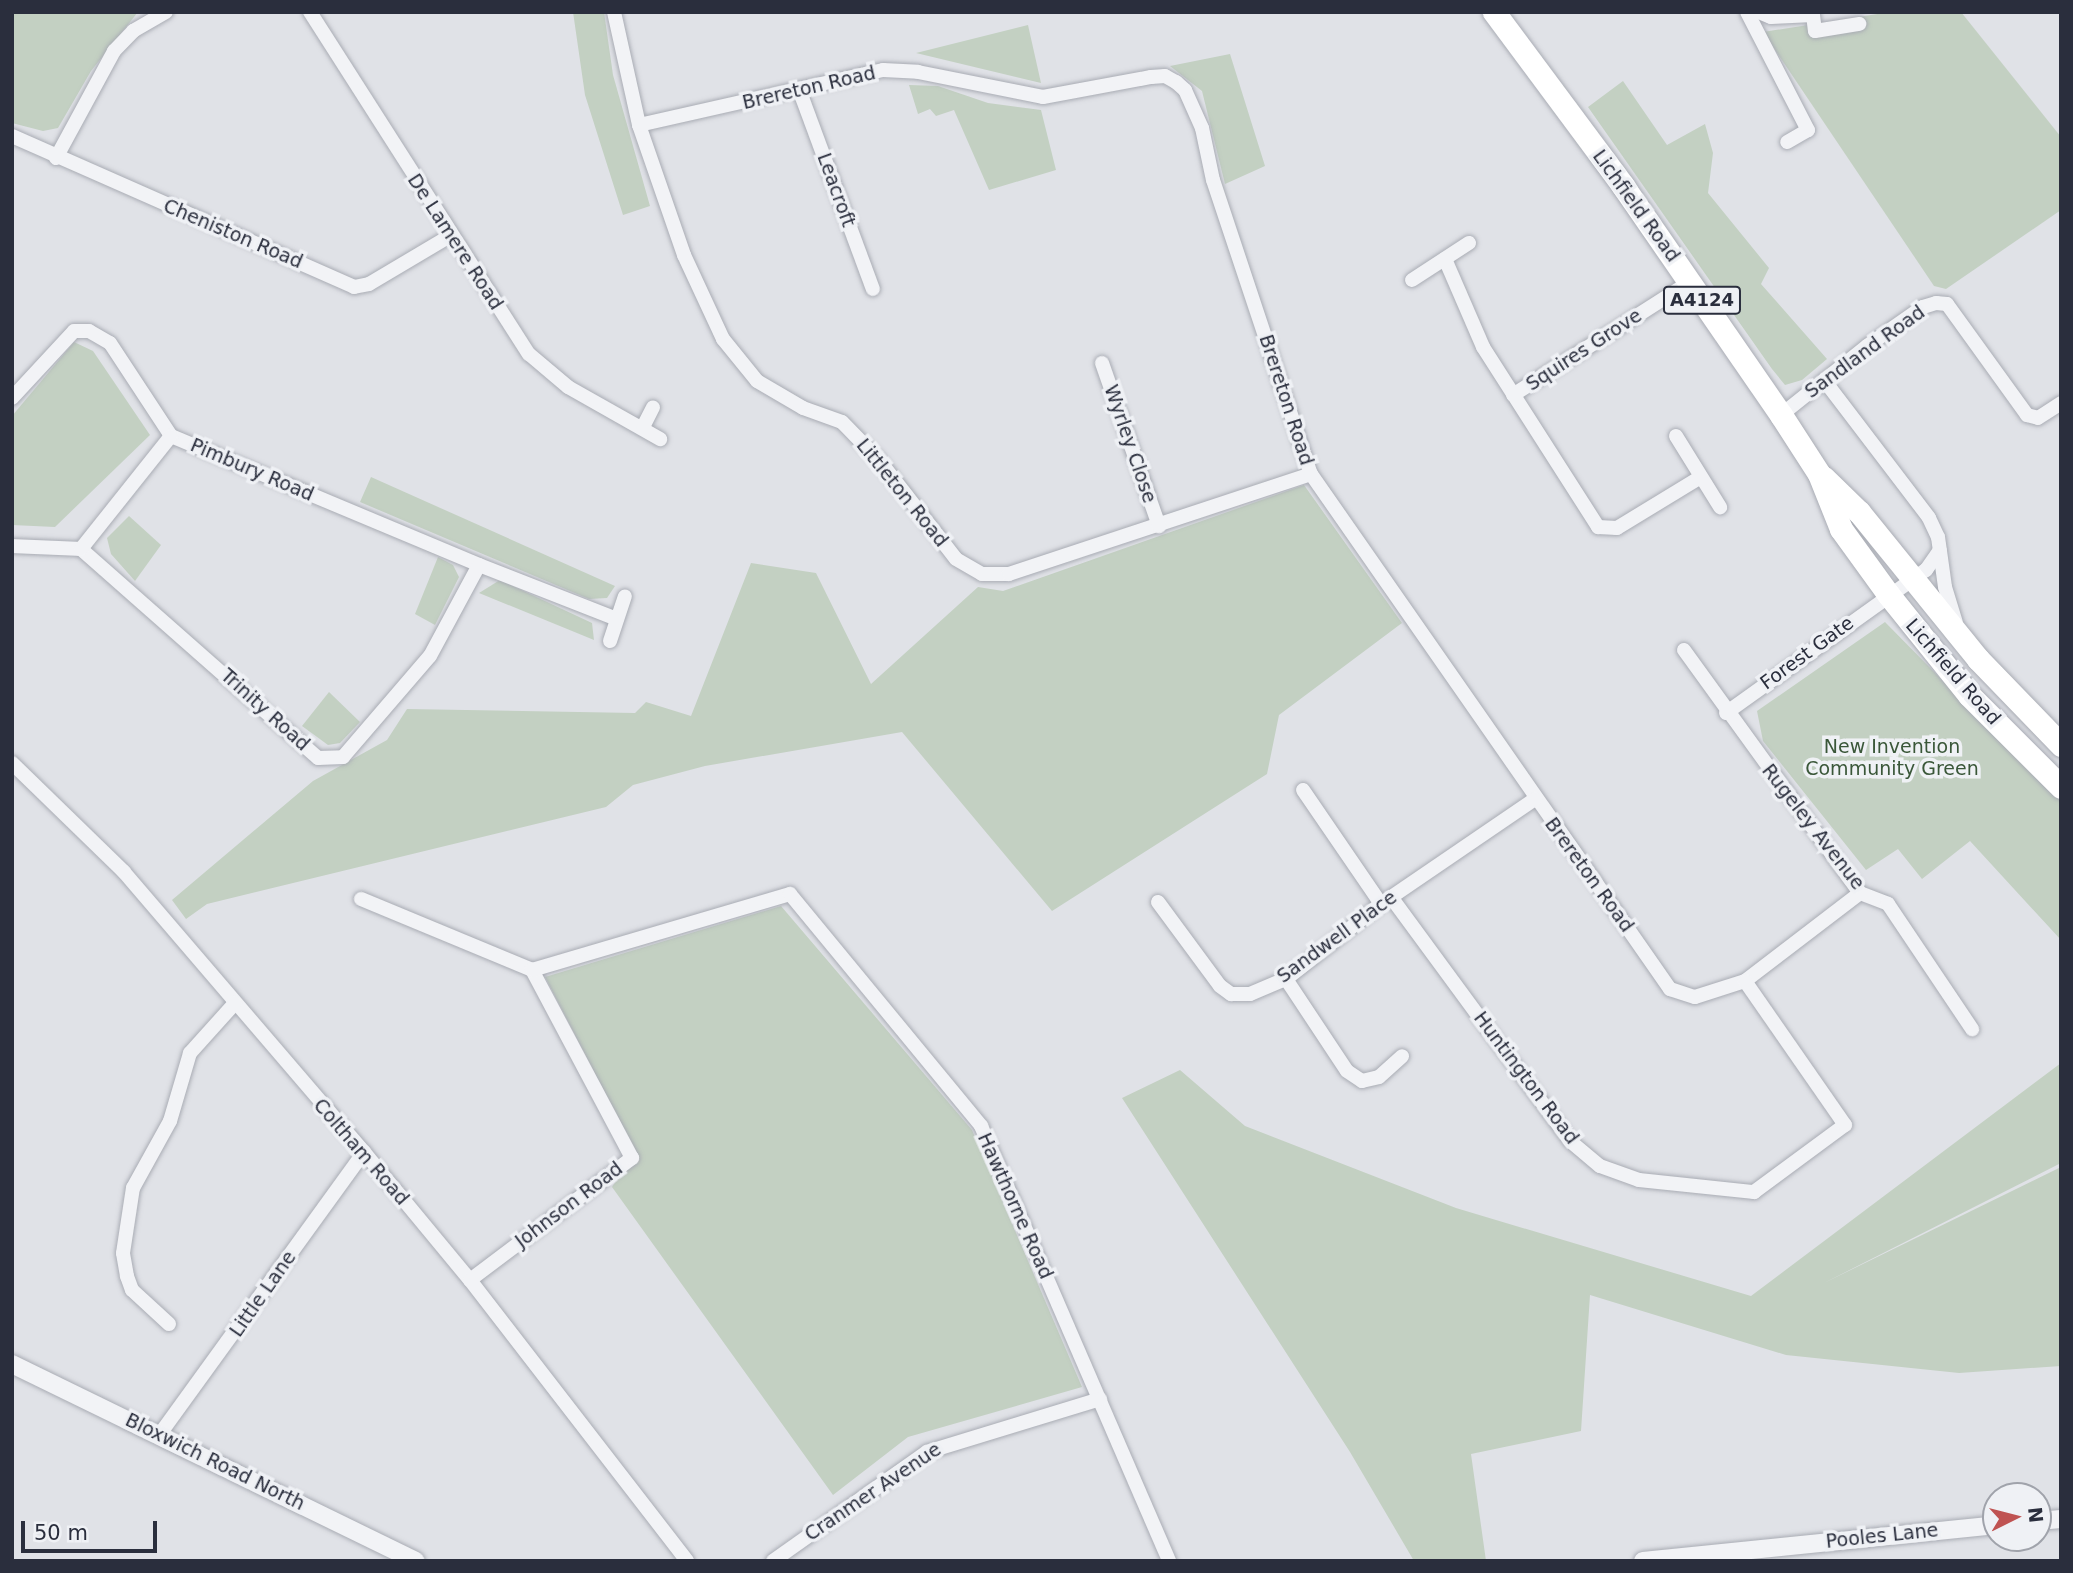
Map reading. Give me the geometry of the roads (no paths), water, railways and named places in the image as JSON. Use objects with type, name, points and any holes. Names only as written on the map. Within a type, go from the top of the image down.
[{"type":"main road","name":"Lichfield Road","points":[[1494,12],[1690,282],[1781,415],[1819,474],[1841,529],[1888,594],[1969,695],[2061,787]]},
{"type":"main road","name":"Lichfield Road","points":[[1819,474],[1859,512],[1911,580],[1978,659],[2061,745]]},
{"type":"street","points":[[56,158],[114,51],[133,31],[166,12]]},
{"type":"street","name":"De Lamere Road","points":[[310,12],[450,236],[528,354],[546,371],[660,439]]},
{"type":"street","name":"Littleton Road","points":[[614,12],[639,125],[684,255],[723,339],[757,381],[803,408],[842,422],[879,460],[956,559],[982,574],[1009,574],[1311,474]]},
{"type":"street","points":[[1747,12],[1808,130],[1787,142]]},
{"type":"street","points":[[1759,12],[1771,17],[1813,15],[1815,31],[1859,24]]},
{"type":"street","name":"Brereton Road","points":[[639,125],[800,92],[883,70],[918,72],[1042,97],[1150,77],[1165,76],[1176,82],[1193,104],[1202,128],[1213,180],[1311,474],[1535,799],[1671,989],[1695,997],[1745,981],[1860,893]]},
{"type":"street","name":"Leacroft","points":[[800,92],[873,289]]},
{"type":"street","name":"Cheniston Road","points":[[12,136],[56,158],[354,287],[369,284],[450,236]]},
{"type":"street","points":[[1412,280],[1469,243]]},
{"type":"street","name":"Squires Grove","points":[[1445,259],[1483,347],[1598,527],[1617,528],[1701,477]]},
{"type":"street","name":"Squires Grove","points":[[1513,396],[1690,282]]},
{"type":"street","name":"Sandland Road","points":[[1781,415],[1923,307],[1936,303],[1947,304],[2027,415],[2038,418],[2061,403]]},
{"type":"street","name":"Pimbury Road","points":[[12,398],[74,331],[89,331],[110,343],[171,436],[479,565]]},
{"type":"street","name":"Wyrley Close","points":[[1102,363],[1159,526]]},
{"type":"street","points":[[1824,380],[1929,518],[1940,550],[1952,615],[1978,659]]},
{"type":"street","points":[[643,427],[653,407]]},
{"type":"street","points":[[12,546],[81,549],[171,436]]},
{"type":"street","points":[[1676,436],[1720,507]]},
{"type":"street","name":"Trinity Road","points":[[81,549],[318,758],[331,759],[343,757],[430,656],[479,565]]},
{"type":"street","name":"Forest Gate","points":[[1726,713],[1936,562],[1940,550]]},
{"type":"street","points":[[479,565],[617,619]]},
{"type":"street","points":[[610,641],[625,596]]},
{"type":"street","name":"Rugeley Avenue","points":[[1684,650],[1726,713],[1860,893],[1888,904],[1972,1029]]},
{"type":"street","name":"Coltham Road","points":[[12,763],[124,872],[363,1152],[470,1280],[687,1561]]},
{"type":"street","points":[[1303,790],[1386,901]]},
{"type":"street","name":"Sandwell Place","points":[[1158,902],[1220,986],[1231,994],[1250,994],[1286,979],[1386,901],[1535,799]]},
{"type":"street","name":"Hawthorne Road","points":[[532,970],[790,894],[981,1126],[1169,1561]]},
{"type":"street","points":[[361,899],[532,970]]},
{"type":"street","name":"Huntington Road","points":[[1386,901],[1570,1141],[1600,1166],[1639,1180],[1754,1192],[1845,1125],[1745,981]]},
{"type":"street","name":"Johnson Road","points":[[470,1280],[632,1158],[532,970]]},
{"type":"street","points":[[1286,979],[1347,1071],[1362,1081],[1379,1077],[1402,1056]]},
{"type":"street","points":[[169,1324],[132,1290],[127,1276],[123,1253],[133,1188],[170,1121],[190,1053],[235,1003]]},
{"type":"street","name":"Little Lane","points":[[160,1434],[363,1152]]},
{"type":"street","name":"Bloxwich Road North","points":[[12,1364],[416,1561]]},
{"type":"street","name":"Cranmer Avenue","points":[[773,1561],[927,1451],[1100,1399]]},
{"type":"street","name":"Pooles Lane","points":[[1643,1561],[1982,1526]]},
{"type":"park label","name":"New Invention Community Green","points":[[1892,758]]}]
